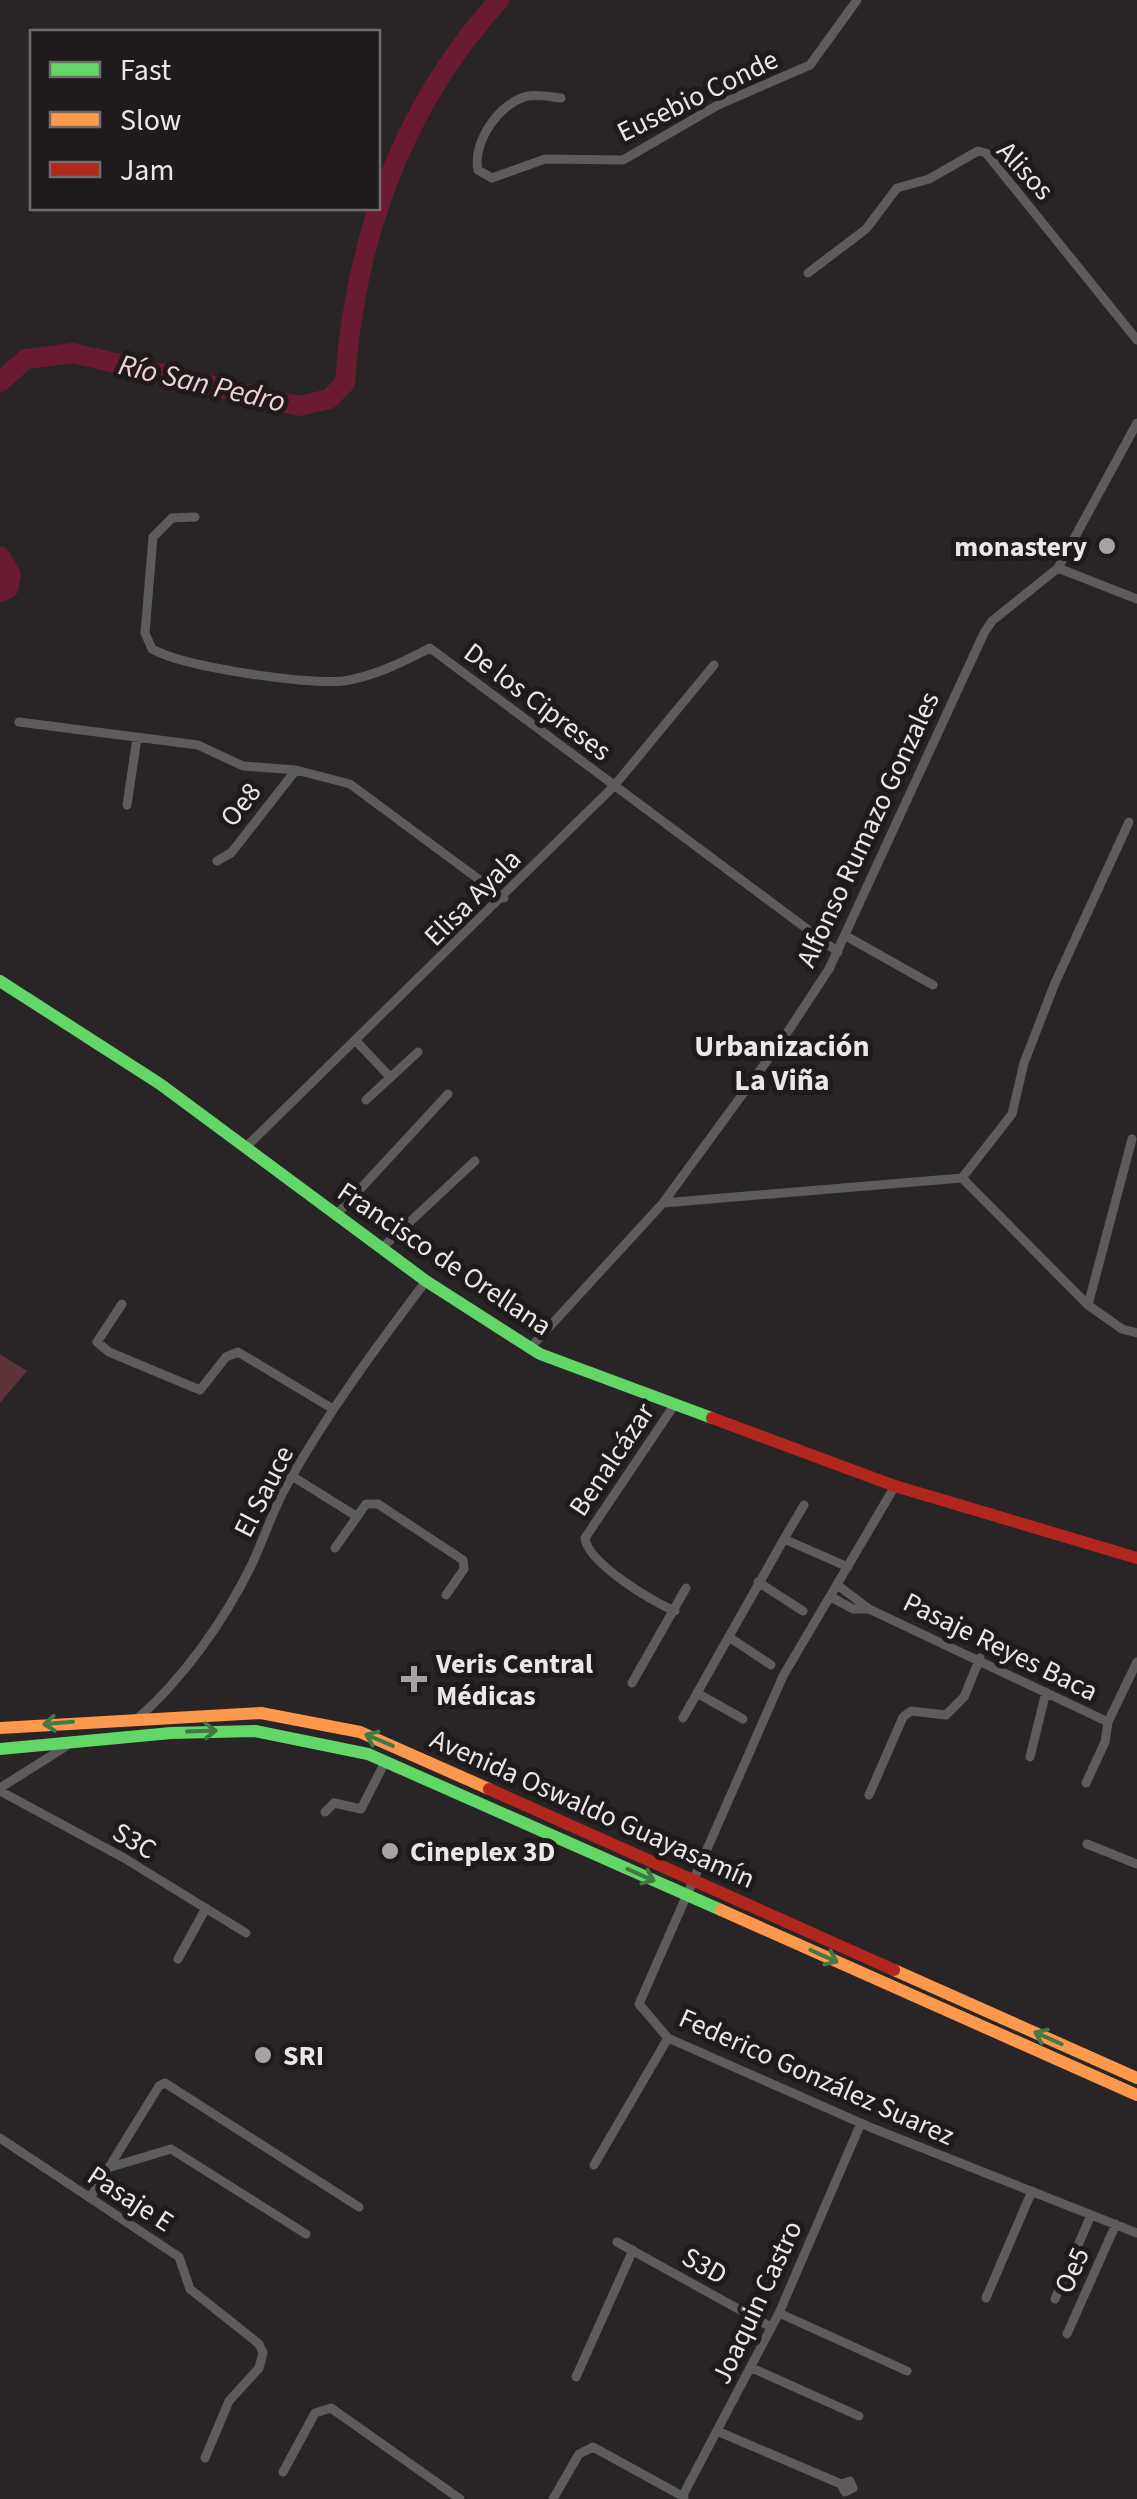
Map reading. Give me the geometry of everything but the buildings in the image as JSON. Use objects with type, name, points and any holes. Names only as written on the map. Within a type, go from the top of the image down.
[{"type":"main road","name":"Francisco de Orellana","points":[[0,982],[160,1084],[384,1246],[426,1281],[530,1348],[895,1486],[1137,1558]]},
{"type":"main road","name":"Avenida Oswaldo Guayasamín","points":[[0,1728],[261,1713],[360,1732],[1137,2078]]},
{"type":"main road","name":"Avenida Oswaldo Guayasamín","points":[[0,1749],[170,1732],[256,1731],[316,1740],[385,1762],[1137,2095]]},
{"type":"street","name":"Eusebio Conde","points":[[560,98],[530,95],[501,110],[478,151],[478,170],[492,178],[545,159],[622,160],[718,105],[810,65],[858,0]]},
{"type":"street","name":"Alisos","points":[[808,273],[866,230],[898,188],[929,179],[978,150],[1009,180],[1137,340]]},
{"type":"street","points":[[1137,424],[1058,568],[1137,599]]},
{"type":"street","name":"De los Cipreses","points":[[195,517],[172,518],[152,538],[145,633],[152,649],[206,664],[327,682],[362,677],[430,648],[838,952]]},
{"type":"street","name":"Alfonso Rumazo Gonzales","points":[[530,1348],[662,1203],[784,1039],[846,936],[984,633],[992,621],[1058,568]]},
{"type":"street","name":"Elisa Ayala","points":[[247,1146],[614,786],[714,665]]},
{"type":"street","points":[[19,722],[198,745],[243,766],[296,770],[350,784],[504,898]]},
{"type":"street","points":[[127,805],[137,738]]},
{"type":"street","name":"Oe8","points":[[217,862],[231,852],[296,770]]},
{"type":"street","points":[[662,1203],[962,1178],[1012,1114],[1024,1063],[1056,983],[1129,822]]},
{"type":"street","points":[[846,936],[933,985]]},
{"type":"street","points":[[357,1042],[390,1077]]},
{"type":"street","points":[[366,1100],[418,1052]]},
{"type":"street","points":[[338,1214],[448,1094]]},
{"type":"street","points":[[1088,1305],[1132,1138]]},
{"type":"street","points":[[384,1246],[475,1161]]},
{"type":"street","points":[[962,1178],[1088,1305],[1122,1329],[1137,1333]]},
{"type":"street","name":"El Sauce","points":[[137,1719],[161,1698],[204,1642],[248,1571],[292,1476],[333,1409],[426,1281]]},
{"type":"street","points":[[122,1304],[97,1342],[109,1352],[200,1390],[226,1357],[238,1352],[333,1409]]},
{"type":"street","name":"Benalcázar","points":[[675,1404],[585,1538],[594,1557],[652,1601],[675,1611]]},
{"type":"street","points":[[292,1476],[356,1516]]},
{"type":"street","name":"Federico González Suarez","points":[[895,1486],[783,1676],[639,2004],[668,2038],[861,2123],[1137,2233]]},
{"type":"street","points":[[334,1548],[366,1504],[378,1504],[463,1560],[464,1570],[446,1595]]},
{"type":"street","points":[[683,1718],[804,1504]]},
{"type":"street","points":[[784,1539],[848,1567]]},
{"type":"street","points":[[758,1582],[803,1611]]},
{"type":"street","name":"Pasaje Reyes Baca","points":[[838,1586],[870,1609],[1108,1722],[1105,1742],[1086,1782]]},
{"type":"street","points":[[632,1682],[686,1588]]},
{"type":"street","name":"Pasaje Reyes Baca","points":[[831,1598],[848,1608],[870,1609]]},
{"type":"street","points":[[728,1638],[771,1665]]},
{"type":"street","points":[[869,1795],[903,1718],[911,1711],[946,1715],[954,1708],[980,1658]]},
{"type":"street","points":[[1108,1722],[1137,1662]]},
{"type":"street","points":[[696,1692],[743,1719]]},
{"type":"street","points":[[1030,1757],[1046,1692]]},
{"type":"street","points":[[0,1789],[72,1742]]},
{"type":"street","points":[[325,1812],[334,1802],[361,1808],[385,1762]]},
{"type":"street","name":"S3C","points":[[0,1789],[246,1933]]},
{"type":"street","points":[[1087,1844],[1137,1864]]},
{"type":"street","points":[[178,1959],[206,1908]]},
{"type":"street","points":[[594,2164],[668,2038]]},
{"type":"street","points":[[90,2198],[158,2086],[165,2083],[360,2207]]},
{"type":"street","name":"Joaquin Castro","points":[[684,2497],[772,2327],[861,2123]]},
{"type":"street","name":"Pasaje E","points":[[0,2138],[179,2257],[190,2289],[260,2344],[263,2353],[258,2368],[229,2401],[206,2458]]},
{"type":"street","points":[[110,2168],[170,2149],[306,2234]]},
{"type":"street","points":[[986,2298],[1032,2191]]},
{"type":"street","points":[[1055,2299],[1092,2215]]},
{"type":"street","name":"Oe5","points":[[1068,2334],[1116,2224]]},
{"type":"street","name":"S3D","points":[[617,2242],[772,2327]]},
{"type":"street","points":[[576,2377],[632,2250]]},
{"type":"street","points":[[778,2314],[908,2371]]},
{"type":"street","points":[[752,2368],[859,2416]]},
{"type":"street","points":[[283,2472],[315,2413],[325,2407],[453,2498]]},
{"type":"street","points":[[717,2431],[841,2484]]},
{"type":"street","points":[[554,2499],[579,2454],[593,2447],[684,2497]]},
{"type":"shaded area","points":[[0,1354],[27,1371],[0,1403]]},
{"type":"waterway","name":"Río San Pedro","points":[[380,204],[410,131],[435,85],[499,0]]},
{"type":"waterway","name":"Río San Pedro","points":[[0,382],[26,359],[73,353],[299,406],[329,399],[345,383],[359,279],[378,210]]},
{"type":"waterway","name":"Río San Pedro","points":[[0,556],[11,575],[8,589],[0,592]]},
{"type":"traffic: fast","points":[[0,981],[160,1084],[426,1281],[540,1354],[712,1418]]},
{"type":"traffic: fast","points":[[0,1749],[171,1733],[255,1731],[368,1754],[721,1910]]},
{"type":"traffic: slow","points":[[0,1728],[261,1713],[360,1732],[489,1789]]},
{"type":"traffic: slow","points":[[721,1910],[1137,2095]]},
{"type":"traffic: slow","points":[[894,1970],[1137,2078]]},
{"type":"traffic: jam","points":[[712,1418],[895,1486],[1137,1558]]},
{"type":"traffic: jam","points":[[489,1789],[894,1970]]},
{"type":"place","name":"monastery","points":[[1107,546]]},
{"type":"place","name":"Veris Central Médicas","points":[[414,1679]]},
{"type":"place","name":"Cineplex 3D","points":[[390,1851]]},
{"type":"place","name":"SRI","points":[[263,2055]]},
{"type":"district","name":"Urbanización La Viña","points":[[782,1063]]}]
